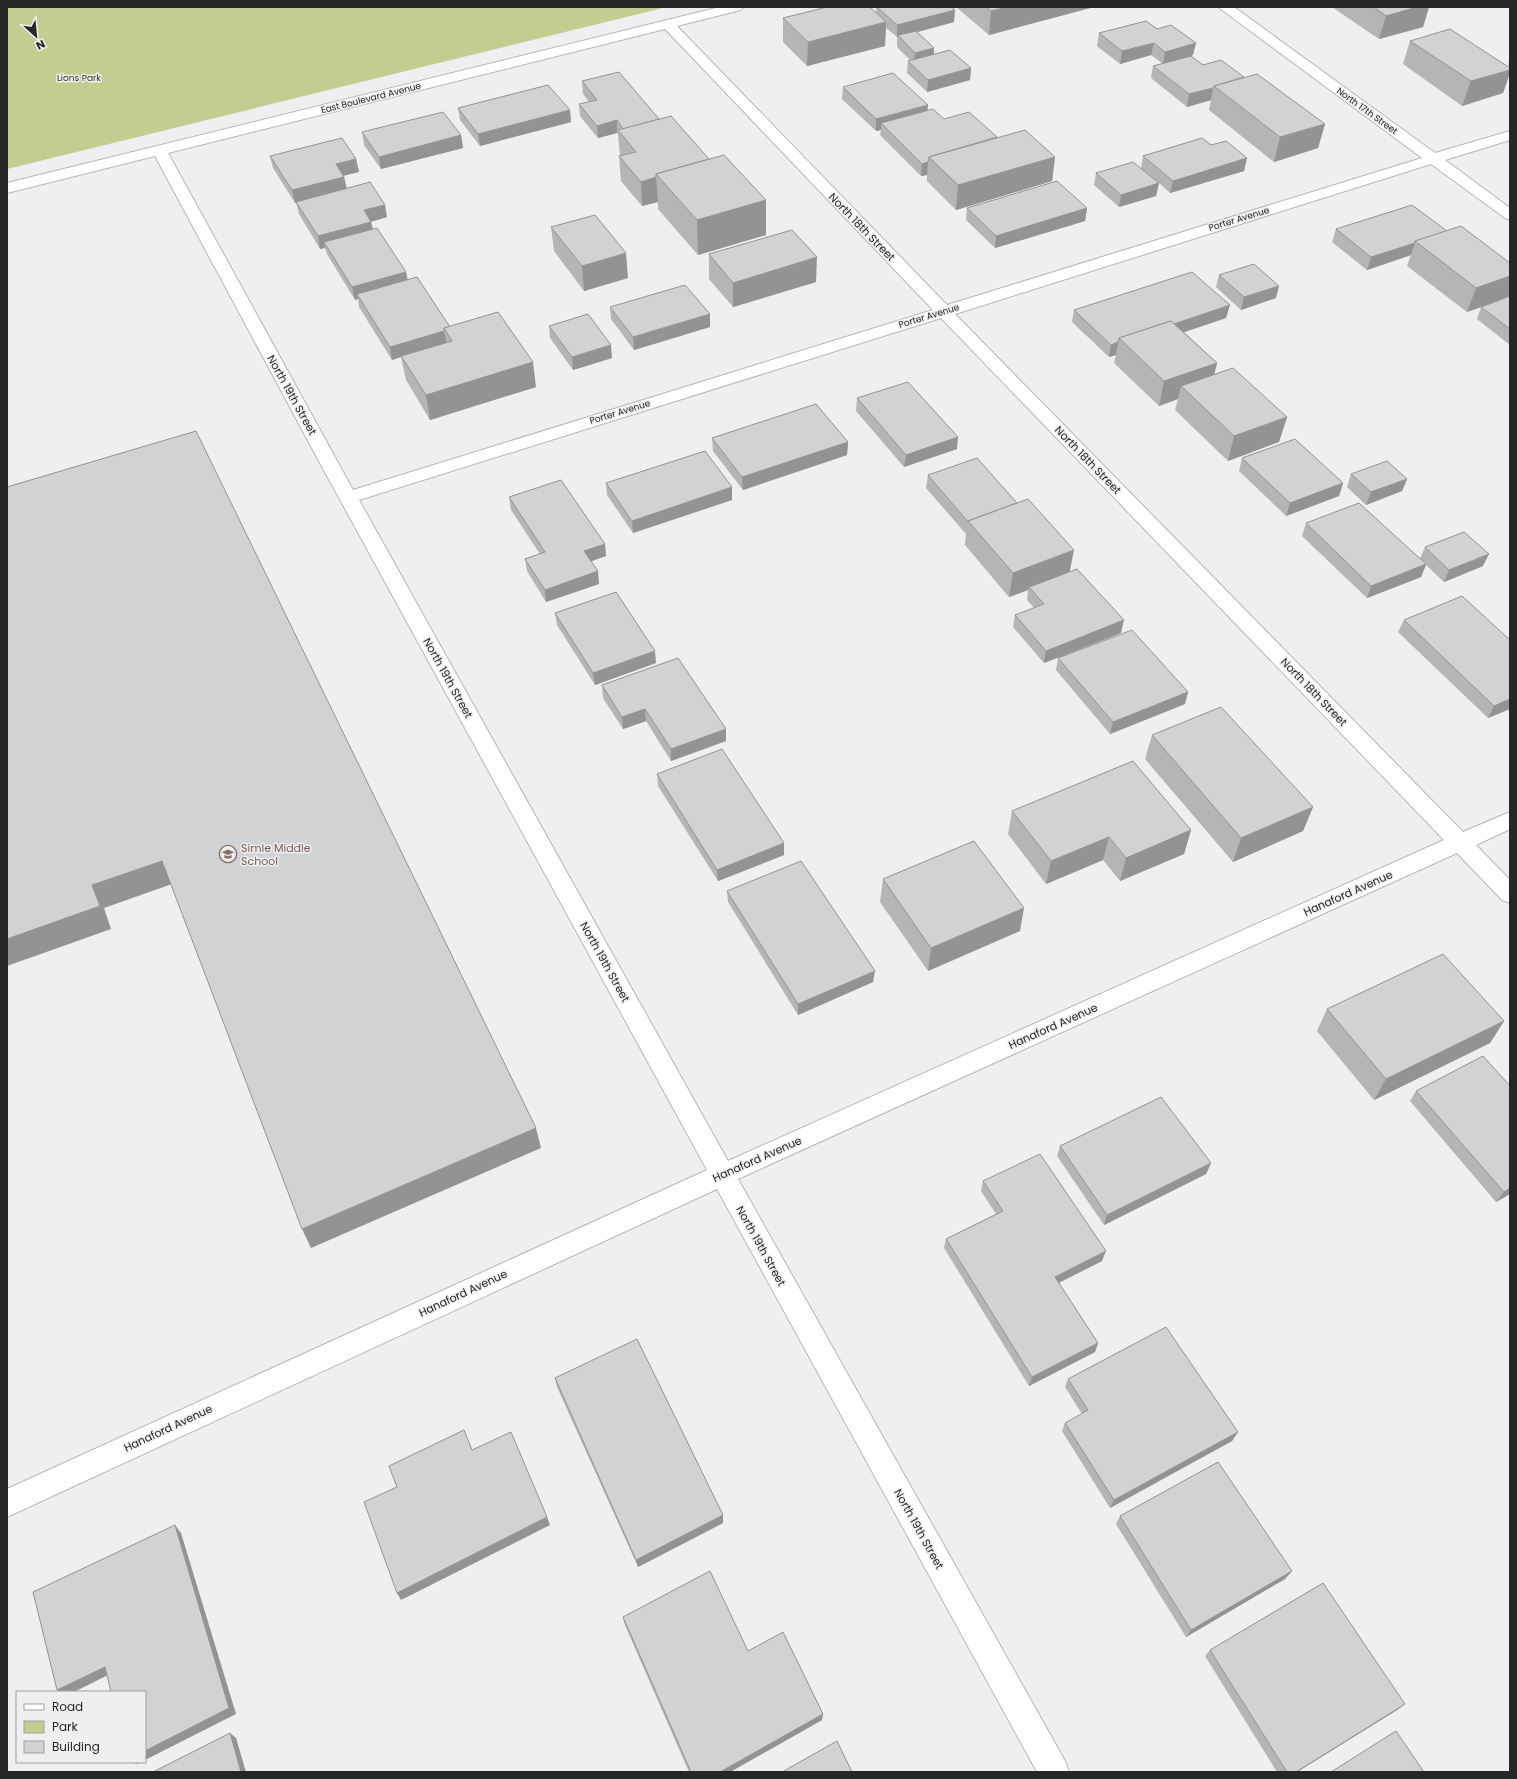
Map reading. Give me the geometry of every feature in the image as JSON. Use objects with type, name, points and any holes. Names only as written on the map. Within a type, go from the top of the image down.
[{"type":"street","name":"East Boulevard Avenue","points":[[7,188],[736,7]]},
{"type":"street","name":"North 17th Street","points":[[1225,7],[1510,214]]},
{"type":"street","name":"North 18th Street","points":[[668,24],[943,311],[1510,894]]},
{"type":"street","name":"Porter Avenue","points":[[349,497],[1510,135]]},
{"type":"street","name":"North 19th Street","points":[[159,150],[722,1175],[1054,1772]]},
{"type":"street","name":"Hanaford Avenue","points":[[7,1503],[722,1175],[1510,820]]},
{"type":"green space","name":"Lions Park","points":[[7,7],[667,7],[7,169]]},
{"type":"building","points":[[827,7],[870,7],[886,22],[808,42],[783,18]]},
{"type":"building","points":[[877,7],[951,7],[955,10],[897,25]]},
{"type":"building","points":[[986,7],[1007,7],[991,11]]},
{"type":"building","points":[[1374,7],[1417,7],[1386,16]]},
{"type":"building","points":[[1146,21],[1157,29],[1171,25],[1196,43],[1165,52],[1154,43],[1122,51],[1099,33]]},
{"type":"building","points":[[1450,29],[1510,68],[1510,70],[1471,81],[1410,41]]},
{"type":"building","points":[[916,31],[934,48],[915,53],[898,35]]},
{"type":"building","points":[[950,50],[971,68],[928,80],[908,61]]},
{"type":"building","points":[[1191,56],[1203,65],[1221,60],[1244,77],[1214,86],[1213,88],[1189,94],[1153,66]]},
{"type":"building","points":[[619,72],[659,119],[623,129],[617,120],[597,126],[579,104],[597,100],[582,81]]},
{"type":"building","points":[[893,73],[928,105],[876,119],[843,87]]},
{"type":"building","points":[[1257,74],[1325,124],[1280,137],[1214,86]]},
{"type":"building","points":[[548,85],[570,110],[478,134],[458,108]]},
{"type":"building","points":[[933,109],[944,119],[969,112],[997,137],[929,157],[928,162],[922,164],[881,123]]},
{"type":"building","points":[[443,112],[461,135],[379,157],[362,132]]},
{"type":"building","points":[[671,116],[709,159],[656,174],[656,177],[641,182],[619,156],[636,152],[618,130]]},
{"type":"building","points":[[1025,130],[1055,157],[958,185],[929,157]]},
{"type":"building","points":[[342,138],[356,159],[336,164],[344,177],[292,190],[270,156]]},
{"type":"building","points":[[1202,138],[1211,145],[1226,141],[1247,158],[1173,181],[1143,156]]},
{"type":"building","points":[[724,155],[766,200],[697,220],[656,174]]},
{"type":"building","points":[[1133,162],[1159,183],[1121,195],[1096,173]]},
{"type":"building","points":[[1057,181],[1087,208],[996,236],[967,208]]},
{"type":"building","points":[[370,182],[385,205],[364,210],[371,222],[318,236],[296,202]]},
{"type":"building","points":[[1412,205],[1447,231],[1371,257],[1336,229]]},
{"type":"building","points":[[595,215],[626,253],[582,266],[551,227]]},
{"type":"building","points":[[1461,226],[1510,263],[1510,276],[1476,288],[1415,241]]},
{"type":"building","points":[[377,228],[406,272],[352,287],[324,242]]},
{"type":"building","points":[[792,230],[817,257],[733,283],[709,254]]},
{"type":"building","points":[[1254,264],[1279,286],[1244,297],[1219,275]]},
{"type":"building","points":[[1192,272],[1230,305],[1174,324],[1171,321],[1119,338],[1118,342],[1111,345],[1074,310]]},
{"type":"building","points":[[417,277],[450,327],[444,328],[444,331],[390,347],[357,294]]},
{"type":"building","points":[[685,285],[710,314],[633,337],[610,307]]},
{"type":"building","points":[[1510,296],[1510,329],[1481,307]]},
{"type":"building","points":[[498,312],[533,362],[426,395],[401,356],[452,341],[444,328]]},
{"type":"building","points":[[588,314],[611,345],[572,357],[549,326]]},
{"type":"building","points":[[1171,321],[1217,363],[1164,381],[1119,338]]},
{"type":"building","points":[[1233,368],[1287,417],[1234,436],[1181,386]]},
{"type":"building","points":[[908,382],[958,437],[906,455],[857,398]]},
{"type":"building","points":[[816,404],[848,442],[742,477],[712,438]]},
{"type":"building","points":[[196,431],[536,1128],[302,1229],[162,861],[92,885],[100,906],[7,939],[7,487]]},
{"type":"building","points":[[1295,439],[1343,483],[1290,503],[1242,458]]},
{"type":"building","points":[[705,451],[732,487],[632,521],[606,483]]},
{"type":"building","points":[[977,458],[1017,503],[968,522],[928,475]]},
{"type":"building","points":[[1387,461],[1407,479],[1371,492],[1351,474]]},
{"type":"building","points":[[561,480],[605,544],[584,551],[598,571],[545,590],[525,559],[545,552],[509,497]]},
{"type":"building","points":[[1028,499],[1074,550],[1013,573],[968,521]]},
{"type":"building","points":[[1359,503],[1426,564],[1371,586],[1306,523]]},
{"type":"building","points":[[1464,532],[1489,554],[1449,570],[1425,547]]},
{"type":"building","points":[[1077,569],[1124,620],[1046,651],[1015,615],[1044,604],[1029,587]]},
{"type":"building","points":[[616,592],[655,651],[593,673],[555,613]]},
{"type":"building","points":[[1462,596],[1510,640],[1510,699],[1494,706],[1404,620]]},
{"type":"building","points":[[1132,630],[1188,692],[1113,722],[1058,658]]},
{"type":"building","points":[[678,658],[726,729],[671,749],[645,709],[622,717],[602,685]]},
{"type":"building","points":[[1221,707],[1313,807],[1241,838],[1152,735]]},
{"type":"building","points":[[722,749],[784,843],[717,870],[657,774]]},
{"type":"building","points":[[1133,761],[1191,830],[1126,858],[1109,837],[1051,861],[1012,811]]},
{"type":"building","points":[[974,841],[1024,908],[931,948],[883,879]]},
{"type":"building","points":[[801,861],[875,971],[798,1004],[727,891]]},
{"type":"building","points":[[1443,954],[1504,1021],[1386,1079],[1327,1009]]},
{"type":"building","points":[[1483,1056],[1510,1086],[1510,1188],[1504,1192],[1416,1091]]},
{"type":"building","points":[[1161,1097],[1211,1163],[1107,1215],[1060,1146]]},
{"type":"building","points":[[1040,1154],[1106,1251],[1055,1277],[1098,1343],[1032,1377],[946,1239],[1003,1211],[983,1181]]},
{"type":"building","points":[[1166,1327],[1238,1432],[1114,1500],[1065,1423],[1088,1410],[1068,1379]]},
{"type":"building","points":[[637,1339],[723,1515],[636,1560],[555,1378]]},
{"type":"building","points":[[464,1430],[472,1450],[511,1432],[547,1517],[397,1593],[364,1502],[397,1487],[389,1466]]},
{"type":"building","points":[[1218,1462],[1292,1571],[1191,1630],[1120,1516]]},
{"type":"building","points":[[175,1525],[229,1708],[146,1750],[146,1691],[111,1691],[105,1667],[57,1690],[33,1592]]},
{"type":"building","points":[[710,1571],[748,1651],[783,1632],[823,1714],[720,1772],[691,1772],[623,1617]]},
{"type":"building","points":[[1323,1583],[1405,1704],[1296,1772],[1287,1772],[1210,1650]]},
{"type":"building","points":[[1396,1731],[1424,1772],[1331,1772]]},
{"type":"building","points":[[230,1733],[241,1772],[153,1772]]},
{"type":"building","points":[[837,1741],[852,1772],[782,1772]]},
{"type":"place","name":"Simle Middle School","points":[[228,854]]}]
